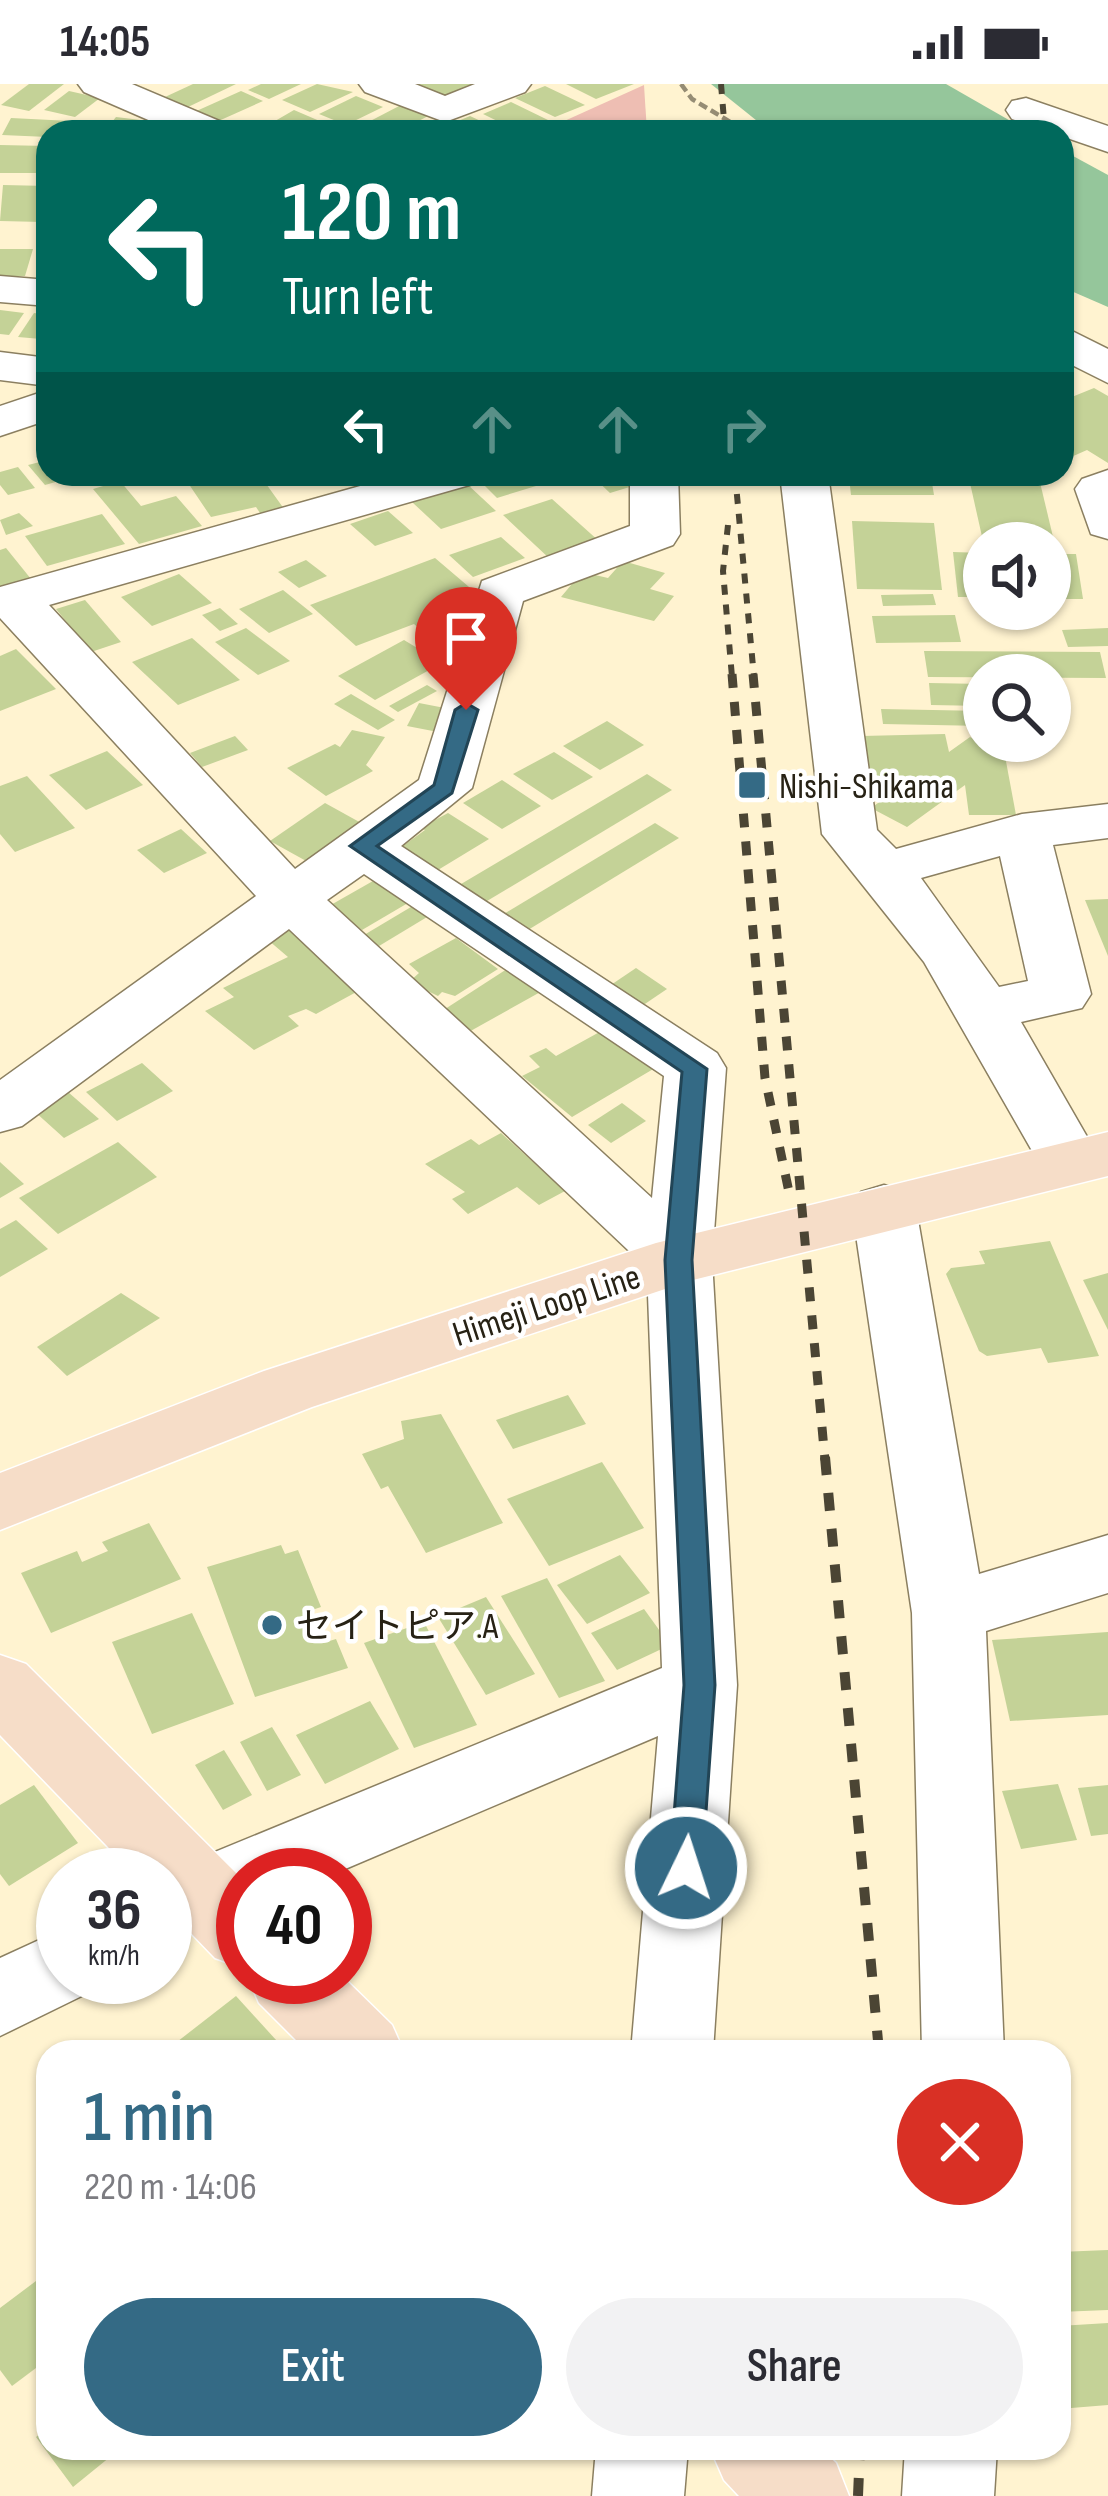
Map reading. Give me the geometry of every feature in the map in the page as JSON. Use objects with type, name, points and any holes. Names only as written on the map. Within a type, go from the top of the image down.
[{"type":"main road","name":"Himeji Loop Line","points":[[0,1502],[288,1389],[679,1260],[1089,1158]]},
{"type":"main road","points":[[0,1687],[203,1911]]},
{"type":"main road","points":[[314,2004],[351,2040]]},
{"type":"main road","points":[[768,2460],[803,2496]]},
{"type":"street","points":[[379,84],[445,110],[511,84]]},
{"type":"street","points":[[120,97],[179,120]]},
{"type":"street","points":[[1027,109],[1056,120]]},
{"type":"street","points":[[1074,127],[1108,140]]},
{"type":"street","points":[[1074,348],[1108,369]]},
{"type":"street","points":[[0,366],[36,370]]},
{"type":"street","points":[[0,422],[36,408]]},
{"type":"street","points":[[1108,484],[1099,489],[1108,524]]},
{"type":"street","points":[[284,486],[307,518]]},
{"type":"street","points":[[415,486],[8,601],[288,896],[679,1260]]},
{"type":"street","points":[[0,1111],[288,896],[444,788],[500,592],[656,534],[654,486]]},
{"type":"street","points":[[806,486],[850,835],[886,870],[1089,1158]]},
{"type":"street","points":[[886,870],[1022,831],[1108,821]]},
{"type":"street","points":[[987,1010],[1061,994],[1022,831]]},
{"type":"street","points":[[361,846],[694,1069],[679,1260],[700,1685],[673,2040]]},
{"type":"street","points":[[884,1208],[950,1613],[963,2040]]},
{"type":"street","points":[[950,1613],[1108,1564]]},
{"type":"street","points":[[203,1911],[700,1685]]},
{"type":"street","points":[[0,1999],[36,1980]]},
{"type":"street","points":[[638,2496],[641,2460]]},
{"type":"street","points":[[948,2496],[950,2460]]},
{"type":"path","points":[[681,84],[692,99],[727,120]]},
{"type":"shaded area","points":[[711,84],[946,84],[1009,120],[756,120]]},
{"type":"shaded area","points":[[644,85],[646,120],[567,120]]},
{"type":"shaded area","points":[[1074,157],[1108,175],[1108,307],[1074,292]]},
{"type":"building","points":[[29,84],[64,84],[29,111],[1,105]]},
{"type":"building","points":[[193,84],[236,84],[188,107],[165,97]]},
{"type":"building","points":[[261,84],[301,84],[269,99],[248,90]]},
{"type":"building","points":[[317,84],[353,92],[310,112],[282,100]]},
{"type":"building","points":[[414,84],[477,84],[446,98]]},
{"type":"building","points":[[566,84],[634,84],[596,99]]},
{"type":"building","points":[[545,86],[585,105],[555,117],[515,98]]},
{"type":"building","points":[[69,91],[100,98],[75,117],[44,110]]},
{"type":"building","points":[[241,91],[263,101],[221,120],[192,113]]},
{"type":"building","points":[[356,96],[383,107],[356,120],[319,114]]},
{"type":"building","points":[[511,102],[548,120],[495,120],[483,114]]},
{"type":"building","points":[[401,105],[428,116],[420,120],[372,120]]},
{"type":"building","points":[[294,110],[317,120],[277,120]]},
{"type":"building","points":[[11,118],[51,120],[36,120],[36,136],[2,135]]},
{"type":"building","points":[[0,145],[36,146],[36,173],[0,173]]},
{"type":"building","points":[[3,185],[36,186],[36,222],[0,221]]},
{"type":"building","points":[[0,249],[33,249],[25,276],[0,276]]},
{"type":"building","points":[[0,310],[24,313],[9,335],[0,334]]},
{"type":"building","points":[[34,313],[36,313],[36,339],[18,337]]},
{"type":"building","points":[[1094,388],[1108,396],[1108,463],[1087,450],[1074,456],[1074,396]]},
{"type":"building","points":[[18,467],[35,488],[8,495],[0,485],[0,472]]},
{"type":"building","points":[[124,486],[141,506],[176,496],[202,526],[139,544],[93,489]]},
{"type":"building","points":[[190,486],[268,486],[287,513],[264,519],[256,507],[211,517]]},
{"type":"building","points":[[469,486],[496,511],[441,529],[412,502]]},
{"type":"building","points":[[485,486],[536,486],[497,498]]},
{"type":"building","points":[[603,486],[633,486],[610,493]]},
{"type":"building","points":[[850,486],[932,486],[934,495],[851,495]]},
{"type":"building","points":[[971,486],[1041,486],[1049,522],[979,522]]},
{"type":"building","points":[[552,499],[600,542],[550,559],[503,515]]},
{"type":"building","points":[[388,511],[413,533],[375,546],[350,524]]},
{"type":"building","points":[[19,513],[33,526],[6,535],[0,520]]},
{"type":"building","points":[[102,514],[125,544],[47,566],[25,536]]},
{"type":"building","points":[[852,521],[934,523],[942,590],[857,589]]},
{"type":"building","points":[[501,537],[525,558],[473,577],[449,555]]},
{"type":"building","points":[[6,548],[31,579],[0,588],[0,550]]},
{"type":"building","points":[[953,552],[963,552],[963,597],[958,597]]},
{"type":"building","points":[[1071,554],[1076,554],[1083,599],[1071,599]]},
{"type":"building","points":[[435,558],[482,598],[441,613],[468,635],[440,646],[414,624],[356,646],[310,605]]},
{"type":"building","points":[[306,560],[327,576],[299,588],[278,572]]},
{"type":"building","points":[[623,561],[665,573],[650,589],[674,596],[654,621],[561,597],[582,572],[608,578]]},
{"type":"building","points":[[179,574],[212,603],[152,626],[121,597]]},
{"type":"building","points":[[283,590],[313,614],[269,633],[239,609]]},
{"type":"building","points":[[933,594],[936,605],[883,606],[881,595]]},
{"type":"building","points":[[85,600],[121,642],[91,652],[56,609]]},
{"type":"building","points":[[220,608],[238,624],[220,631],[202,615]]},
{"type":"building","points":[[955,615],[961,642],[876,643],[872,616]]},
{"type":"building","points":[[246,628],[290,661],[258,675],[215,642]]},
{"type":"building","points":[[1108,628],[1108,646],[1068,647],[1062,630]]},
{"type":"building","points":[[192,638],[240,680],[178,705],[132,662]]},
{"type":"building","points":[[404,640],[442,663],[375,700],[338,676]]},
{"type":"building","points":[[16,649],[56,689],[0,711],[0,656]]},
{"type":"building","points":[[924,651],[1100,652],[1106,678],[1071,678],[1071,654],[963,654],[963,677],[928,677]]},
{"type":"building","points":[[929,683],[963,684],[963,706],[931,705]]},
{"type":"building","points":[[427,685],[437,691],[398,712],[389,706]]},
{"type":"building","points":[[351,694],[395,720],[378,730],[334,704]]},
{"type":"building","points":[[419,703],[450,709],[438,732],[407,726]]},
{"type":"building","points":[[881,709],[963,711],[963,726],[883,724]]},
{"type":"building","points":[[607,721],[644,745],[600,770],[563,746]]},
{"type":"building","points":[[352,730],[385,737],[366,765],[373,771],[326,796],[287,768],[335,744],[340,747]]},
{"type":"building","points":[[945,734],[949,752],[963,742],[963,762],[1006,762],[1016,815],[969,815],[965,785],[907,827],[871,808],[899,788],[871,789],[862,736]]},
{"type":"building","points":[[235,736],[248,750],[202,767],[190,753]]},
{"type":"building","points":[[107,751],[143,785],[86,810],[49,775]]},
{"type":"building","points":[[554,752],[593,777],[552,800],[513,774]]},
{"type":"building","points":[[647,774],[672,790],[482,904],[456,887]]},
{"type":"building","points":[[27,776],[75,828],[15,852],[0,834],[0,786]]},
{"type":"building","points":[[502,780],[541,806],[502,829],[463,803]]},
{"type":"building","points":[[325,803],[363,824],[308,862],[270,841]]},
{"type":"building","points":[[448,813],[489,839],[433,873],[396,851],[425,830],[420,828]]},
{"type":"building","points":[[655,823],[679,838],[523,933],[499,917]]},
{"type":"building","points":[[181,829],[207,853],[164,873],[137,850]]},
{"type":"building","points":[[380,877],[413,900],[362,930],[329,906]]},
{"type":"building","points":[[1108,899],[1108,956],[1085,900]]},
{"type":"building","points":[[416,904],[432,914],[379,946],[364,935]]},
{"type":"building","points":[[292,924],[360,990],[316,1014],[306,1009],[288,1016],[299,1026],[254,1050],[205,1011],[234,997],[223,988],[288,957],[261,934]]},
{"type":"building","points":[[456,938],[498,969],[455,996],[442,992],[438,996],[409,982],[419,973],[409,964]]},
{"type":"building","points":[[513,965],[544,990],[467,1033],[442,1011]]},
{"type":"building","points":[[636,968],[667,989],[633,1012],[602,991]]},
{"type":"building","points":[[605,1029],[655,1068],[572,1117],[522,1076],[540,1067],[529,1056],[546,1048],[556,1056]]},
{"type":"building","points":[[142,1063],[173,1091],[117,1121],[86,1092]]},
{"type":"building","points":[[68,1092],[99,1119],[64,1138],[34,1111]]},
{"type":"building","points":[[622,1103],[646,1121],[611,1143],[588,1125]]},
{"type":"building","points":[[501,1133],[565,1191],[539,1205],[517,1187],[468,1214],[452,1199],[465,1192],[425,1164],[471,1139],[479,1145]]},
{"type":"building","points":[[118,1142],[157,1177],[58,1234],[19,1198]]},
{"type":"building","points":[[0,1162],[24,1184],[0,1198]]},
{"type":"building","points":[[16,1220],[48,1249],[0,1277],[0,1229]]},
{"type":"building","points":[[1050,1241],[1099,1356],[1048,1363],[1041,1348],[987,1356],[979,1351],[946,1274],[951,1268],[985,1264],[979,1251]]},
{"type":"building","points":[[1108,1273],[1108,1330],[1083,1280]]},
{"type":"building","points":[[121,1293],[160,1318],[67,1376],[37,1347]]},
{"type":"building","points":[[568,1395],[586,1424],[513,1449],[496,1420]]},
{"type":"building","points":[[441,1414],[503,1523],[426,1553],[388,1486],[381,1489],[362,1454],[404,1439],[401,1421]]},
{"type":"building","points":[[602,1462],[644,1528],[549,1566],[507,1499]]},
{"type":"building","points":[[149,1523],[181,1579],[51,1633],[21,1573],[77,1551],[82,1562],[108,1551],[102,1542]]},
{"type":"building","name":"セイトピア.A","points":[[281,1545],[285,1554],[298,1550],[321,1607],[309,1611],[323,1643],[336,1639],[348,1668],[255,1697],[207,1567]]},
{"type":"building","points":[[620,1555],[650,1593],[587,1624],[557,1585]]},
{"type":"building","points":[[547,1578],[605,1681],[559,1698],[501,1596]]},
{"type":"building","points":[[486,1597],[535,1674],[486,1695],[438,1617]]},
{"type":"building","points":[[644,1609],[670,1645],[617,1670],[591,1633]]},
{"type":"building","points":[[192,1613],[234,1704],[152,1734],[112,1642]]},
{"type":"building","points":[[424,1622],[477,1725],[414,1748],[364,1643]]},
{"type":"building","points":[[1108,1632],[1108,1715],[1010,1721],[992,1640]]},
{"type":"building","points":[[370,1701],[399,1749],[325,1784],[296,1735]]},
{"type":"building","points":[[272,1727],[301,1775],[267,1791],[240,1742]]},
{"type":"building","points":[[224,1750],[252,1795],[223,1810],[195,1765]]},
{"type":"building","points":[[1058,1784],[1077,1840],[1021,1849],[1002,1791]]},
{"type":"building","points":[[34,1785],[78,1843],[70,1848],[36,1848],[36,1869],[9,1886],[0,1874],[0,1805]]},
{"type":"building","points":[[1108,1785],[1108,1834],[1091,1836],[1078,1788]]},
{"type":"building","points":[[226,2004],[243,2004],[276,2040],[179,2040]]},
{"type":"building","points":[[1108,2250],[1108,2310],[1071,2312],[1071,2252]]},
{"type":"building","points":[[36,2281],[36,2368],[12,2386],[0,2370],[0,2308]]},
{"type":"building","points":[[1108,2323],[1108,2405],[1071,2408],[1071,2325]]},
{"type":"building","points":[[53,2460],[106,2460],[73,2487]]},
{"type":"railway","points":[[721,84],[724,120]]},
{"type":"railway","points":[[736,486],[754,677]]},
{"type":"railway","points":[[728,525],[723,571],[732,677]]},
{"type":"railway","points":[[732,674],[765,1078],[789,1192]]},
{"type":"railway","points":[[753,674],[825,1460]]},
{"type":"railway","points":[[825,1457],[878,2040]]},
{"type":"railway","points":[[858,2496],[860,2460]]},
{"type":"place","name":"Nishi-Shikama","points":[[752,785]]},
{"type":"place","name":"セイトピア.A","points":[[272,1625]]},
{"type":"route","points":[[466,710],[444,788],[361,846],[694,1069],[679,1260],[700,1685],[686,1868]]}]
